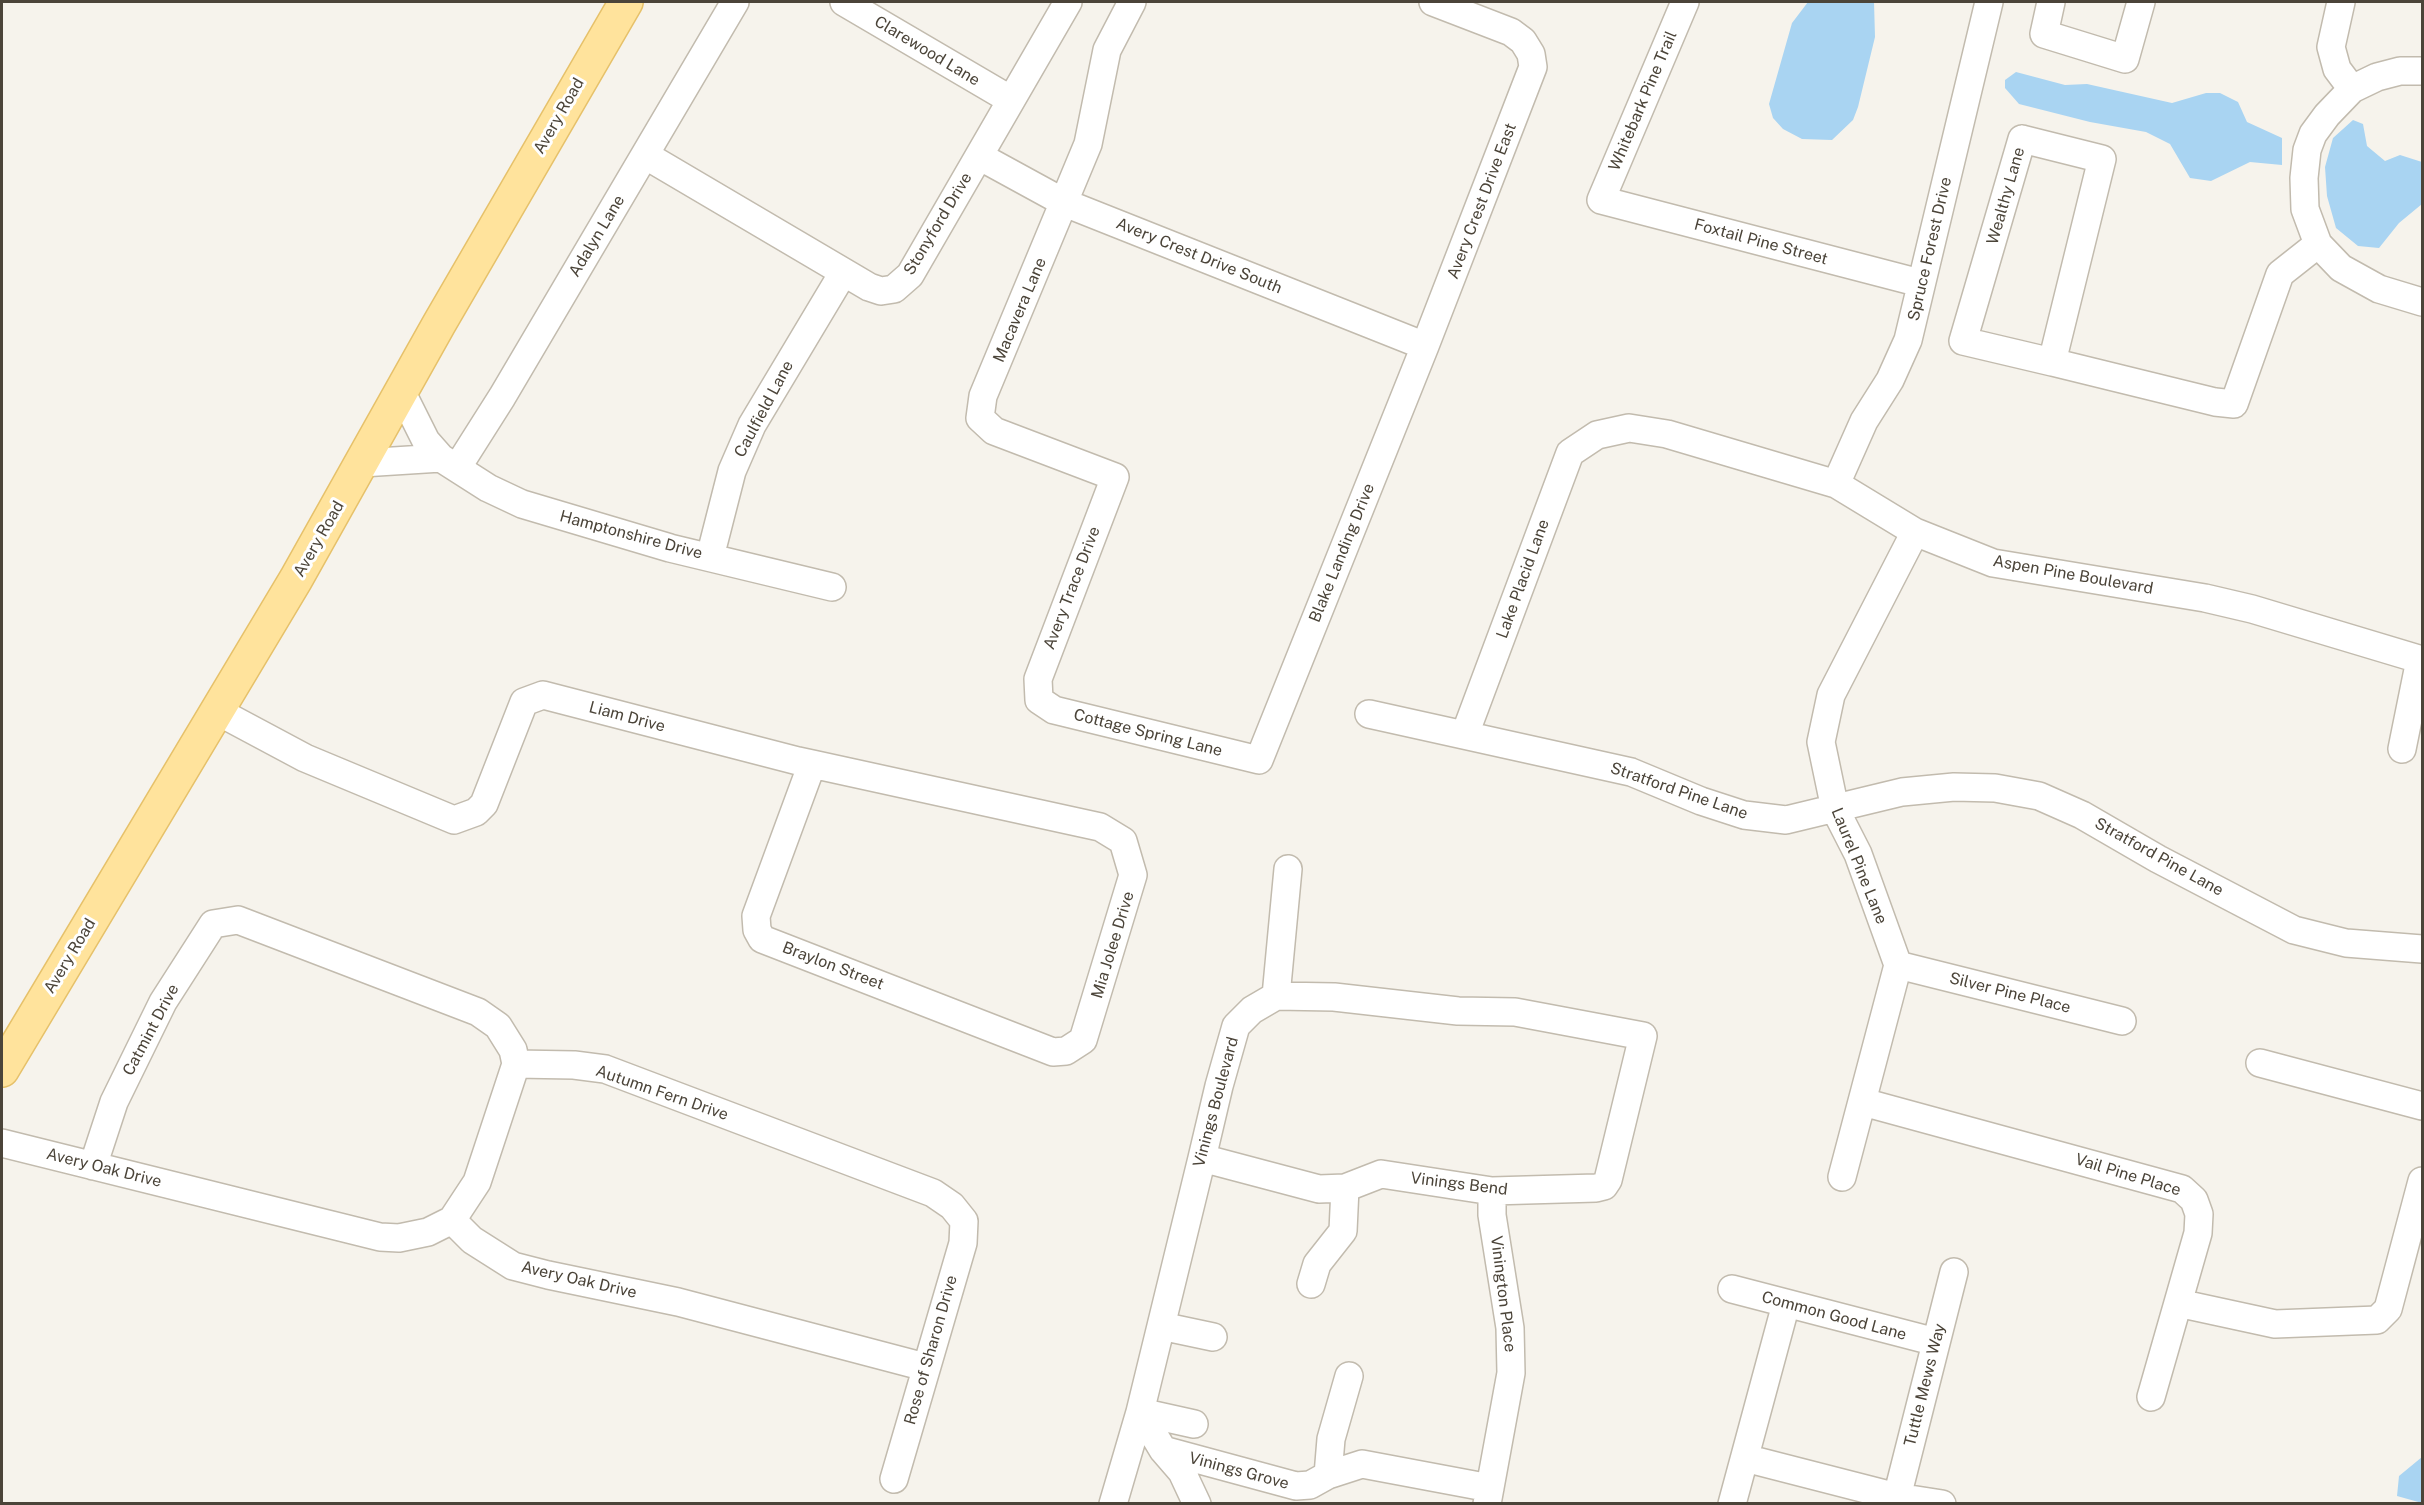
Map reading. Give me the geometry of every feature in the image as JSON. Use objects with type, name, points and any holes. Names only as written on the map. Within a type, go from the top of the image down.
[{"type":"main road","name":"Avery Road","points":[[2,1070],[362,463],[439,324],[626,2]]},
{"type":"street","name":"Adalyn Lane","points":[[449,463],[645,155],[735,2]]},
{"type":"street","name":"Clarewood Lane","points":[[844,2],[1011,100]]},
{"type":"street","name":"Stonyford Drive","points":[[645,155],[869,287],[881,291],[894,289],[903,283],[1068,2]]},
{"type":"street","name":"Avery Crest Drive East","points":[[1425,346],[1533,67],[1531,54],[1523,41],[1511,32],[1433,2]]},
{"type":"street","name":"Whitebark Pine Trail","points":[[1601,200],[1685,2]]},
{"type":"street","name":"Spruce Forest Drive","points":[[1836,484],[1864,421],[1890,380],[1908,340],[1989,2]]},
{"type":"street","points":[[2051,2],[2044,34],[2125,59],[2141,2]]},
{"type":"street","points":[[2341,2],[2331,47],[2337,69],[2352,89]]},
{"type":"street","name":"Macavera Lane","points":[[1115,477],[994,431],[980,418],[983,396],[1088,144],[1107,50],[1128,3]]},
{"type":"street","points":[[2422,71],[2400,70],[2377,77],[2352,89],[2326,115],[2313,134],[2307,150],[2305,208],[2318,244],[2341,268],[2379,289],[2422,302]]},
{"type":"street","name":"Wealthy Lane","points":[[2052,362],[2102,159],[2022,139],[1963,341],[2215,402],[2234,404],[2280,274],[2318,244]]},
{"type":"street","name":"Avery Crest Drive South","points":[[979,156],[1065,203],[1425,346]]},
{"type":"street","name":"Foxtail Pine Street","points":[[1601,200],[1920,283]]},
{"type":"street","name":"Caulfield Lane","points":[[710,557],[732,471],[748,433],[843,273]]},
{"type":"street","name":"Blake Landing Drive","points":[[1259,760],[1425,346]]},
{"type":"street","name":"Hamptonshire Drive","points":[[402,393],[426,441],[449,463],[488,488],[522,504],[594,527],[832,587]]},
{"type":"street","name":"Aspen Pine Boulevard","points":[[1597,435],[1629,428],[1667,434],[1836,484],[1915,532],[1993,563],[2205,598],[2252,609],[2421,660]]},
{"type":"street","name":"Lake Placid Lane","points":[[1465,734],[1570,453],[1597,435]]},
{"type":"street","points":[[362,463],[449,463]]},
{"type":"street","name":"Avery Trace Drive","points":[[1039,700],[1038,679],[1115,477]]},
{"type":"street","name":"Laurel Pine Lane","points":[[1898,965],[1858,854],[1835,809],[1821,741],[1831,695],[1915,532]]},
{"type":"street","points":[[2402,749],[2421,660]]},
{"type":"street","name":"Liam Drive","points":[[217,711],[305,758],[454,820],[476,812],[484,804],[524,702],[535,695],[543,695],[812,764],[1100,828],[1115,834],[1124,842]]},
{"type":"street","name":"Cottage Spring Lane","points":[[1039,700],[1054,710],[1259,760]]},
{"type":"street","name":"Stratford Pine Lane","points":[[1369,714],[1631,772],[1701,801],[1744,815],[1786,820],[1902,792],[1954,787],[1995,788],[2039,796],[2082,815],[2158,859],[2294,930],[2346,943],[2422,949]]},
{"type":"street","name":"Braylon Street","points":[[812,764],[756,915],[757,930],[762,939],[1053,1052],[1077,1045]]},
{"type":"street","name":"Mia Jolee Drive","points":[[1077,1045],[1083,1040],[1088,1027],[1130,891],[1133,875],[1124,842]]},
{"type":"street","points":[[1276,996],[1288,869]]},
{"type":"street","name":"Catmint Drive","points":[[93,1166],[114,1101],[163,1002],[213,924],[238,920],[478,1012],[498,1026],[513,1050],[516,1064]]},
{"type":"street","points":[[1842,1177],[1898,965]]},
{"type":"street","name":"Silver Pine Place","points":[[1898,965],[2122,1021]]},
{"type":"street","name":"Vinings Bend","points":[[1202,1158],[1319,1189],[1345,1188],[1381,1174],[1492,1191],[1596,1188],[1604,1186],[1608,1180],[1643,1036],[1515,1012],[1458,1011],[1334,996],[1276,996]]},
{"type":"street","name":"Vinings Boulevard","points":[[1113,1503],[1140,1412],[1236,1026],[1252,1010],[1276,996]]},
{"type":"street","points":[[2260,1063],[2422,1106]]},
{"type":"street","points":[[452,1220],[477,1182],[516,1064]]},
{"type":"street","name":"Autumn Fern Drive","points":[[516,1064],[574,1065],[605,1069],[933,1193],[952,1206],[964,1221]]},
{"type":"street","name":"Vail Pine Place","points":[[1863,1101],[2182,1189],[2194,1200],[2199,1214],[2198,1233],[2151,1396]]},
{"type":"street","name":"Avery Oak Drive","points":[[2,1143],[380,1237],[399,1238],[428,1232],[452,1220],[472,1240],[513,1266],[678,1302],[925,1367]]},
{"type":"street","points":[[2178,1303],[2276,1324],[2377,1320],[2388,1310],[2422,1181]]},
{"type":"street","points":[[1311,1284],[1317,1264],[1342,1231],[1345,1188]]},
{"type":"street","name":"Vinington Place","points":[[1489,1496],[1511,1373],[1510,1328],[1492,1215],[1492,1191]]},
{"type":"street","name":"Rose of Sharon Drive","points":[[894,1479],[963,1243],[964,1221]]},
{"type":"street","name":"Tuttle Mews Way","points":[[1897,1497],[1954,1272]]},
{"type":"street","name":"Common Good Lane","points":[[1732,1289],[1936,1342]]},
{"type":"street","points":[[1732,1503],[1786,1304]]},
{"type":"street","points":[[1161,1326],[1213,1337]]},
{"type":"street","points":[[1328,1475],[1331,1439],[1349,1376]]},
{"type":"street","points":[[1140,1412],[1194,1424]]},
{"type":"street","points":[[1140,1412],[1163,1450],[1182,1473],[1197,1503]]},
{"type":"street","name":"Vinings Grove","points":[[1163,1450],[1296,1486],[1310,1485],[1328,1475],[1362,1464],[1489,1496]]},
{"type":"street","points":[[1744,1458],[1897,1497],[1942,1503]]},
{"type":"water","points":[[1808,2],[1874,2],[1875,37],[1858,107],[1853,120],[1832,140],[1802,139],[1783,129],[1773,118],[1769,104],[1792,23]]},
{"type":"water","points":[[2016,72],[2065,85],[2087,84],[2172,103],[2206,93],[2220,93],[2238,102],[2247,122],[2282,138],[2282,165],[2250,162],[2211,181],[2190,178],[2170,144],[2146,132],[2090,122],[2019,104],[2005,88],[2005,80]]},
{"type":"water","points":[[2353,120],[2363,124],[2367,146],[2385,161],[2400,155],[2422,162],[2422,204],[2399,223],[2379,248],[2358,246],[2336,228],[2327,196],[2325,167],[2333,138]]},
{"type":"water","points":[[2422,1457],[2422,1503],[2397,1496],[2399,1476]]}]
